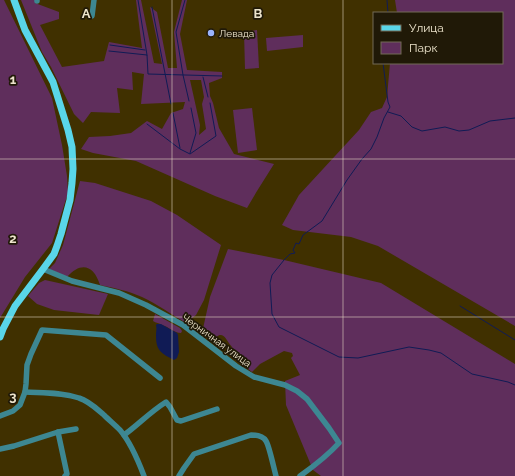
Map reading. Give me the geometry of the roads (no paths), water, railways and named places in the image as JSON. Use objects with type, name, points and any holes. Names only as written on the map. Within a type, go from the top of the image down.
[{"type":"main road","points":[[0,337],[15,306],[54,254],[65,221],[73,169],[72,147],[53,82],[25,30],[14,0]]},
{"type":"street","points":[[92,16],[94,0]]},
{"type":"street","name":"Черничная улица","points":[[43,269],[72,281],[119,294],[146,304],[183,325],[236,366],[254,377],[285,385],[308,399],[339,443],[331,452],[300,476]]},
{"type":"street","points":[[0,416],[13,412],[20,405],[25,392],[27,366],[42,330],[106,335],[160,378]]},
{"type":"street","points":[[25,392],[58,393],[82,399],[99,410],[124,435],[144,476]]},
{"type":"street","points":[[124,435],[166,402],[177,420],[181,421],[217,409]]},
{"type":"street","points":[[0,449],[58,432],[76,429]]},
{"type":"street","points":[[58,432],[67,474],[66,476]]},
{"type":"street","points":[[179,476],[194,454],[251,435],[262,437],[267,442],[276,476]]},
{"type":"waterway","points":[[138,0],[147,55]]},
{"type":"waterway","points":[[185,0],[176,32],[189,101]]},
{"type":"waterway","points":[[387,0],[388,12]]},
{"type":"waterway","points":[[152,7],[171,104]]},
{"type":"waterway","points":[[110,45],[145,50]]},
{"type":"waterway","points":[[109,51],[147,55],[148,74],[222,76]]},
{"type":"waterway","points":[[383,64],[390,107],[377,137],[371,149],[347,180],[322,221],[303,235],[299,244],[296,243],[293,250],[295,253],[290,254],[272,275],[270,283],[272,314],[279,327],[339,357],[358,358],[409,347],[429,350],[441,353],[472,374],[515,385]]},
{"type":"waterway","points":[[203,77],[208,97]]},
{"type":"waterway","points":[[147,124],[180,149],[190,154],[216,136],[210,103]]},
{"type":"waterway","points":[[190,153],[196,133],[191,108]]},
{"type":"waterway","points":[[388,112],[401,116],[412,127],[422,131],[445,127],[459,131],[469,130],[490,121],[515,118]]},
{"type":"waterway","points":[[173,113],[180,148]]},
{"type":"waterway","points":[[460,306],[515,340]]},
{"type":"place","name":"Левада","points":[[211,33]]}]
